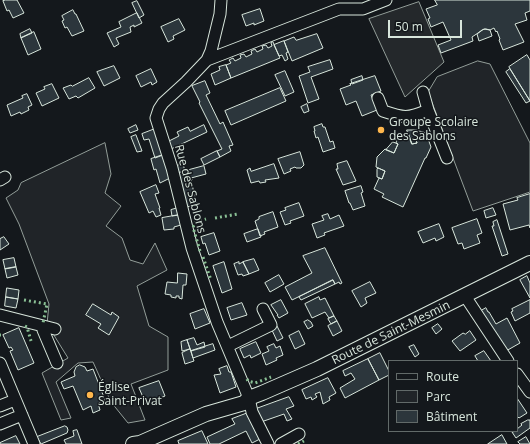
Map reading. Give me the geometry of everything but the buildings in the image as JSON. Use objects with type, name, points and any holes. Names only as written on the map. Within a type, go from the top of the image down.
[{"type":"main road","name":"Route de Saint-Mesmin","points":[[133,444],[138,439],[227,400],[237,396],[250,398],[316,369],[530,263]]},
{"type":"street","name":"Rue des Sablons","points":[[222,0],[211,51],[207,60],[163,103],[156,118],[172,168],[192,248],[217,322],[250,398],[252,412],[268,444]]},
{"type":"street","points":[[207,60],[339,9],[363,9],[386,0]]},
{"type":"street","points":[[423,92],[428,110],[447,158]]},
{"type":"street","points":[[378,98],[383,111],[401,117],[414,116],[428,110]]},
{"type":"street","points":[[466,296],[507,360]]},
{"type":"street","points":[[228,346],[271,325],[263,309]]},
{"type":"street","points":[[0,315],[50,328],[44,330],[57,362]]},
{"type":"street","points":[[0,363],[34,444]]},
{"type":"street","points":[[518,375],[530,392]]},
{"type":"street","points":[[0,406],[16,400]]},
{"type":"street","points":[[0,424],[22,415]]},
{"type":"street","points":[[281,444],[299,434]]},
{"type":"green space","points":[[478,61],[490,64],[530,143],[530,192],[473,211],[428,92],[437,77]]},
{"type":"green space","points":[[105,143],[111,174],[105,193],[121,206],[106,226],[122,238],[130,260],[143,264],[155,243],[167,270],[137,286],[149,326],[168,337],[168,370],[131,384],[145,420],[128,423],[111,402],[93,362],[78,363],[56,382],[71,418],[61,420],[42,373],[68,358],[47,324],[49,304],[19,224],[6,198],[18,190],[21,183]]},
{"type":"shaded area","points":[[419,2],[444,62],[405,97],[369,19]]},
{"type":"hedge","points":[[215,218],[238,214]]},
{"type":"hedge","points":[[200,251],[193,227],[196,222],[206,219]]},
{"type":"hedge","points":[[203,257],[211,280]]},
{"type":"hedge","points":[[24,300],[47,304],[43,323]]},
{"type":"hedge","points":[[25,326],[27,327],[31,341]]},
{"type":"hedge","points":[[247,379],[248,381],[255,383],[271,377]]},
{"type":"hedge","points":[[298,444],[304,441]]},
{"type":"place","name":"Groupe Scolaire des Sablons","points":[[381,130]]},
{"type":"place","name":"Église Saint-Privat","points":[[90,395]]}]
